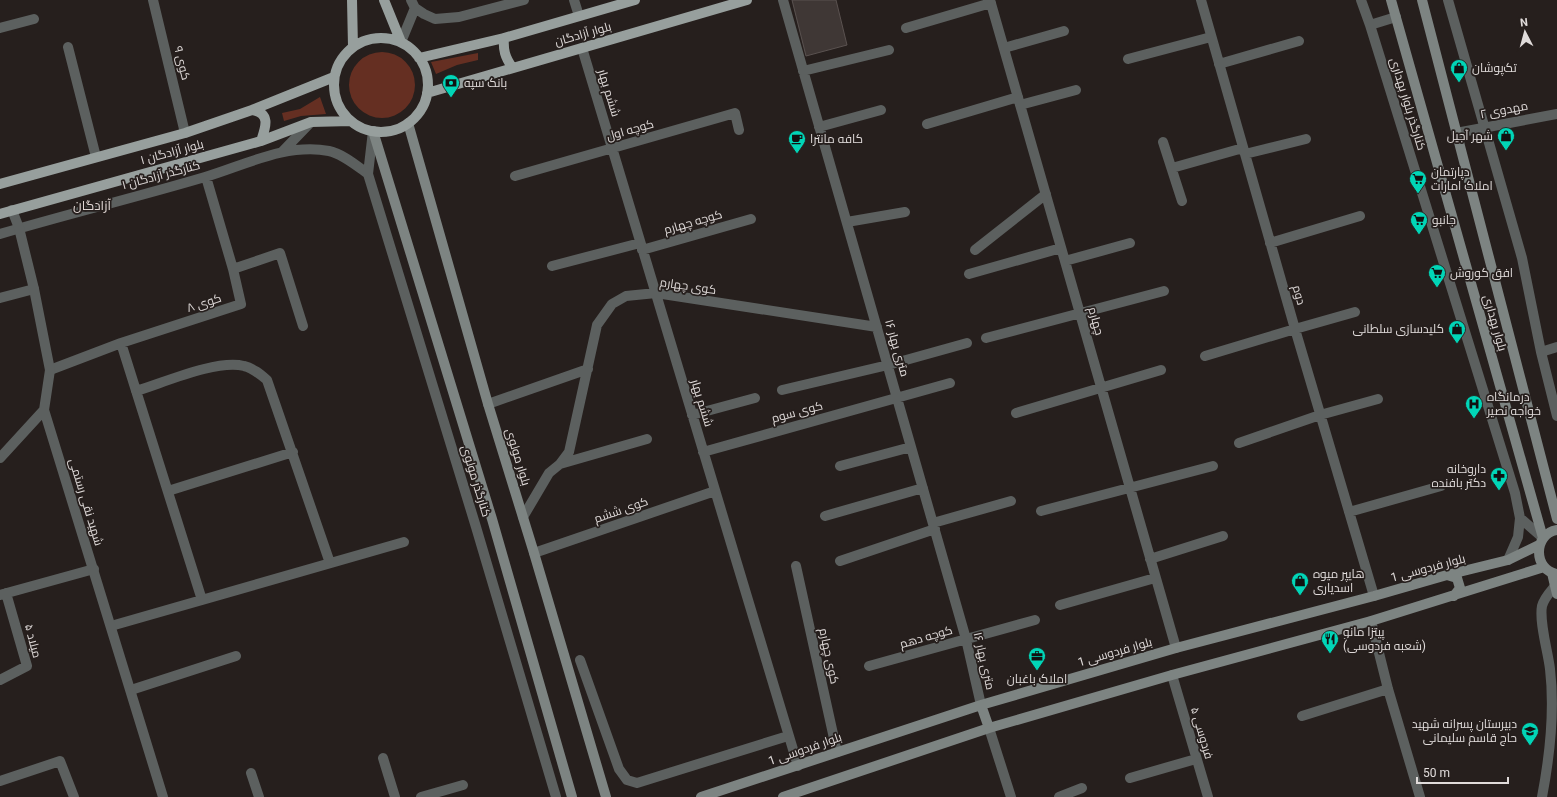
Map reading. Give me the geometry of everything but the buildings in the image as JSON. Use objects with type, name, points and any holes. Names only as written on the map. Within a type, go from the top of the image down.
[{"type":"main road","points":[[352,0],[353,47]]},
{"type":"main road","points":[[384,0],[401,42]]},
{"type":"main road","name":"بلوار آزادگان","points":[[419,58],[504,38],[635,0]]},
{"type":"main road","name":"بلوار آزادگان","points":[[427,93],[512,67],[747,0]]},
{"type":"main road","name":"بلوار بهداری","points":[[1391,0],[1541,542],[1538,553],[1540,561],[1551,571]]},
{"type":"main road","name":"بلوار بهداری","points":[[1422,0],[1557,519]]},
{"type":"main road","points":[[504,38],[503,46],[506,58],[512,67]]},
{"type":"main road","points":[[372,39],[391,39],[401,42],[411,49],[425,68],[428,80],[424,104],[417,115],[398,129],[385,132],[361,128],[342,112],[337,102],[334,90],[334,77],[338,66],[344,55],[353,47],[372,39]]},
{"type":"main road","name":"بلوار آزادگان ۱","points":[[0,184],[185,133],[252,110],[334,77]]},
{"type":"main road","points":[[252,110],[262,114],[266,120],[266,126],[261,141]]},
{"type":"main road","name":"بلوار آزادگان ۱","points":[[0,214],[261,141],[311,122],[351,121]]},
{"type":"main road","name":"بلوار مولوی","points":[[408,123],[488,404],[534,553],[606,797]]},
{"type":"main road","points":[[373,131],[494,526],[572,797]]},
{"type":"main road","name":"بلوار فردوسی 1","points":[[701,797],[981,705],[1176,648],[1508,560],[1541,542],[1548,534],[1557,530]]},
{"type":"main road","points":[[783,797],[805,794],[989,728],[1454,596],[1551,571],[1556,590]]},
{"type":"main road","points":[[1447,575],[1457,578],[1460,588],[1454,596]]},
{"type":"main road","points":[[981,705],[989,728]]},
{"type":"street","name":"کوی ۹","points":[[153,0],[185,133]]},
{"type":"street","points":[[401,42],[413,4],[424,14],[435,19],[459,17],[524,0]]},
{"type":"street","points":[[574,0],[579,16]]},
{"type":"street","name":"۱۶ متری بهار","points":[[783,0],[966,639],[981,705]]},
{"type":"street","name":"دوم","points":[[1201,0],[1270,243],[1374,596]]},
{"type":"street","name":"کنارگذر بلوار بهداری","points":[[1361,0],[1512,486],[1520,518],[1518,537],[1508,560]]},
{"type":"street","points":[[1448,0],[1522,258],[1540,352],[1557,416]]},
{"type":"street","points":[[906,28],[991,2]]},
{"type":"street","name":"چهارم","points":[[991,2],[1176,648]]},
{"type":"street","points":[[1370,25],[1396,17]]},
{"type":"street","points":[[0,28],[34,20]]},
{"type":"street","points":[[1004,48],[1064,31]]},
{"type":"street","points":[[1128,59],[1211,37]]},
{"type":"street","points":[[1219,64],[1300,41]]},
{"type":"street","points":[[68,47],[96,157]]},
{"type":"street","name":"ششم بهار","points":[[582,48],[798,766]]},
{"type":"street","points":[[803,70],[889,50]]},
{"type":"street","points":[[927,124],[1019,101],[1076,90]]},
{"type":"street","points":[[819,127],[881,110]]},
{"type":"street","name":"کوچه اول","points":[[515,176],[734,113],[739,130]]},
{"type":"street","name":"مهدوی ۲","points":[[1456,133],[1557,114]]},
{"type":"street","points":[[282,152],[311,122]]},
{"type":"street","name":"کنارگذر مولوی","points":[[373,131],[368,174],[476,527],[556,797]]},
{"type":"street","points":[[1172,168],[1306,138]]},
{"type":"street","points":[[1163,142],[1182,201]]},
{"type":"street","name":"کنارگذر آزادگان ۱","points":[[0,234],[206,177],[282,152],[306,150],[330,151],[344,157],[368,174]]},
{"type":"street","name":"کوی ۸","points":[[50,370],[121,343],[241,304],[233,269],[206,177]]},
{"type":"street","points":[[975,250],[1046,194]]},
{"type":"street","name":"شهید نقی رستمی","points":[[12,210],[19,228],[34,289],[50,370],[44,410],[163,797]]},
{"type":"street","points":[[847,222],[905,212]]},
{"type":"street","points":[[1270,243],[1360,216]]},
{"type":"street","name":"کوچه چهارم","points":[[552,266],[751,219]]},
{"type":"street","points":[[1065,261],[1130,243]]},
{"type":"street","points":[[969,274],[1061,248]]},
{"type":"street","points":[[233,269],[280,253],[303,326]]},
{"type":"street","points":[[0,298],[34,289]]},
{"type":"street","points":[[986,338],[1164,291]]},
{"type":"street","name":"کوی چهارم","points":[[523,517],[549,473],[560,464],[569,452],[597,325],[612,304],[626,296],[656,293],[877,327]]},
{"type":"street","points":[[1206,356],[1355,312]]},
{"type":"street","points":[[121,343],[202,600]]},
{"type":"street","points":[[782,390],[888,365],[967,343]]},
{"type":"street","points":[[1540,352],[1557,347]]},
{"type":"street","points":[[136,391],[217,365],[244,365],[259,372],[267,380],[330,563]]},
{"type":"street","points":[[488,404],[588,369]]},
{"type":"street","points":[[1016,413],[1161,370]]},
{"type":"street","name":"کوی سوم","points":[[703,452],[950,384]]},
{"type":"street","points":[[692,415],[755,398]]},
{"type":"street","points":[[1239,443],[1320,415],[1378,399]]},
{"type":"street","points":[[0,458],[44,410]]},
{"type":"street","points":[[560,464],[647,439]]},
{"type":"street","points":[[840,466],[911,446]]},
{"type":"street","points":[[168,491],[293,452]]},
{"type":"street","points":[[1041,511],[1213,466]]},
{"type":"street","points":[[1349,512],[1441,486]]},
{"type":"street","points":[[825,516],[923,488]]},
{"type":"street","name":"کوی ششم","points":[[534,553],[715,491]]},
{"type":"street","points":[[840,560],[934,526],[1011,501]]},
{"type":"street","points":[[1520,518],[1541,542]]},
{"type":"street","points":[[1150,558],[1223,536]]},
{"type":"street","points":[[111,626],[404,542]]},
{"type":"street","name":"کوی چهارم","points":[[796,566],[837,752]]},
{"type":"street","points":[[3,594],[94,569]]},
{"type":"street","points":[[1060,605],[1156,578]]},
{"type":"street","points":[[1542,797],[1553,711],[1550,670],[1542,620],[1542,607],[1545,598],[1556,590]]},
{"type":"street","name":"میلاد ۵","points":[[0,680],[27,666],[3,594]]},
{"type":"street","name":"کوچه دهم","points":[[869,666],[1035,620]]},
{"type":"street","points":[[1370,621],[1388,689],[1420,797]]},
{"type":"street","points":[[131,690],[236,656]]},
{"type":"street","points":[[580,660],[619,770],[628,780],[637,783],[788,736]]},
{"type":"street","name":"فردوسی ۵","points":[[1172,675],[1208,797]]},
{"type":"street","points":[[1302,716],[1388,689]]},
{"type":"street","points":[[989,728],[1011,797]]},
{"type":"street","points":[[382,758],[395,797]]},
{"type":"street","points":[[1130,778],[1196,759]]},
{"type":"street","points":[[0,781],[60,761],[74,797]]},
{"type":"street","points":[[251,773],[259,797]]},
{"type":"street","points":[[421,797],[462,785]]},
{"type":"street","points":[[1059,797],[1082,788]]},
{"type":"shaded area","points":[[382,52],[395,55],[405,62],[412,72],[415,85],[412,98],[405,108],[395,115],[382,118],[369,115],[359,108],[352,98],[349,85],[352,72],[359,62],[369,55]]},
{"type":"shaded area","points":[[478,53],[478,60],[457,65],[436,74],[431,62]]},
{"type":"shaded area","points":[[320,97],[326,114],[301,116],[284,121],[282,113],[300,109]]},
{"type":"place","name":"تک‌پوشان","points":[[1459,83]]},
{"type":"place","name":"بانک سپه","points":[[451,98]]},
{"type":"place","name":"شهر آجیل","points":[[1506,151]]},
{"type":"place","name":"کافه مانترا","points":[[797,154]]},
{"type":"place","name":"دپارتمان املاک امارات","points":[[1418,194]]},
{"type":"place","name":"جانبو","points":[[1419,235]]},
{"type":"place","name":"افق کوروش","points":[[1437,288]]},
{"type":"place","name":"کلیدسازی سلطانی","points":[[1457,344]]},
{"type":"place","name":"درمانگاه خواجه نصیر","points":[[1474,419]]},
{"type":"place","name":"داروخانه دکتر بافنده","points":[[1499,491]]},
{"type":"place","name":"هایپر میوه اسدیاری","points":[[1300,596]]},
{"type":"place","name":"پیتزا مانو (شعبه فردوسی)","points":[[1330,654]]},
{"type":"place","name":"املاک باغبان","points":[[1037,671]]},
{"type":"place","name":"دبیرستان پسرانه شهید حاج قاسم سلیمانی","points":[[1530,746]]},
{"type":"district","name":"آزادگان","points":[[92,205]]}]
